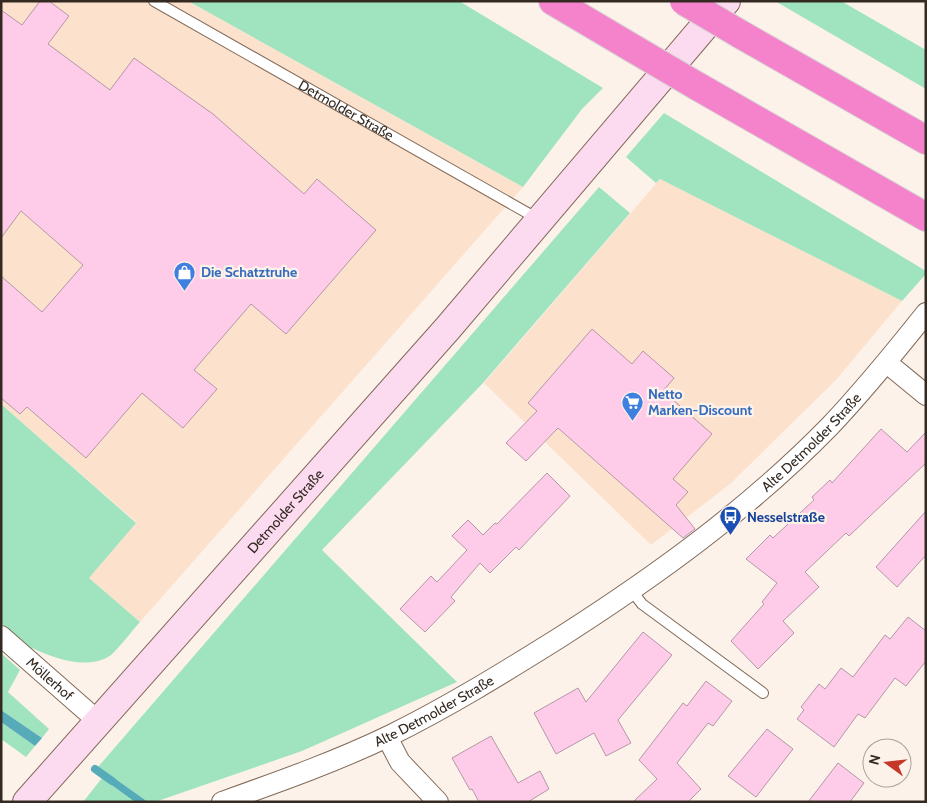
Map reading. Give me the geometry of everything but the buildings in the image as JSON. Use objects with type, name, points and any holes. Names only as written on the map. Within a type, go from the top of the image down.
[{"type":"highway","points":[[553,1],[926,217]]},
{"type":"highway","points":[[684,1],[926,140]]},
{"type":"street","name":"Detmolder Straße","points":[[32,800],[442,335],[726,1]]},
{"type":"street","name":"Alte Detmolder Straße","points":[[222,802],[312,769],[386,737],[467,695],[632,591],[689,550],[782,470],[828,427],[887,363],[926,313]]},
{"type":"street","points":[[887,363],[926,395]]},
{"type":"street","name":"Möllerhof","points":[[1,636],[99,722]]},
{"type":"street","points":[[386,737],[400,762],[438,802]]},
{"type":"lane","name":"Detmolder Straße","points":[[154,1],[539,219]]},
{"type":"lane","points":[[632,591],[642,604],[763,693]]},
{"type":"shaded area","points":[[1,1],[188,1],[523,187],[140,622],[89,578],[136,522],[1,404]]},
{"type":"shaded area","points":[[660,179],[902,301],[836,380],[730,484],[651,545],[484,383]]},
{"type":"green space","points":[[188,1],[459,1],[603,88],[582,109],[523,187]]},
{"type":"green space","points":[[775,1],[841,1],[926,50],[926,89]]},
{"type":"green space","points":[[664,113],[926,271],[926,274],[902,301],[660,179],[656,183],[626,157]]},
{"type":"green space","points":[[599,187],[630,213],[483,383],[322,550],[457,682],[302,751],[155,802],[148,802],[98,767]]},
{"type":"green space","points":[[1,404],[136,523],[89,578],[140,622],[111,655],[102,660],[92,662],[71,661],[50,656],[32,648],[31,650],[1,623]]},
{"type":"green space","points":[[1,653],[20,670],[8,692],[49,729],[42,738],[1,710]]},
{"type":"green space","points":[[1,722],[35,746],[26,757],[1,739]]},
{"type":"green space","points":[[102,778],[135,802],[83,802]]},
{"type":"water","points":[[1,710],[42,738],[35,746],[1,722]]},
{"type":"water","points":[[107,773],[148,802],[135,802],[102,778]]},
{"type":"waterway","points":[[95,769],[112,781]]},
{"type":"place","name":"Die Schatztruhe","points":[[185,291]]},
{"type":"place","name":"Netto Marken-Discount","points":[[632,421]]},
{"type":"place","name":"Nesselstraße","points":[[731,536]]}]
